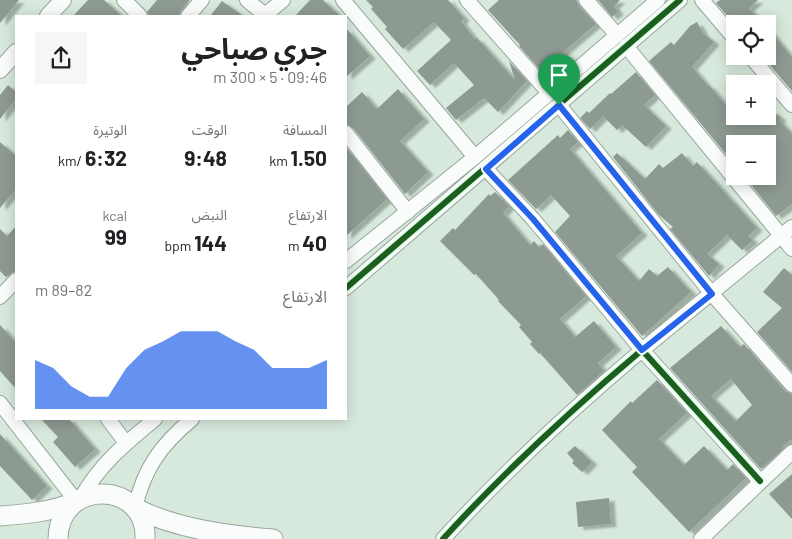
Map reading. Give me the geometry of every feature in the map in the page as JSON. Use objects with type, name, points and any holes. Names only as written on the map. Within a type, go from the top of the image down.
[{"type":"main road","points":[[0,516],[36,513],[62,507],[92,494],[110,494],[126,500],[135,508],[151,516],[182,526],[224,534],[273,539]]},
{"type":"main road","points":[[58,539],[60,524],[66,511],[78,500]]},
{"type":"main road","points":[[135,508],[142,520],[145,539]]},
{"type":"street","points":[[49,15],[63,0]]},
{"type":"street","points":[[189,15],[202,0]]},
{"type":"street","points":[[247,0],[263,15]]},
{"type":"street","points":[[265,15],[282,0]]},
{"type":"street","points":[[343,0],[475,157]]},
{"type":"street","points":[[468,0],[549,93]]},
{"type":"street","points":[[586,0],[617,35]]},
{"type":"street","points":[[347,260],[475,157],[658,0]]},
{"type":"street","points":[[347,287],[680,0]]},
{"type":"street","points":[[702,0],[726,28]]},
{"type":"street","points":[[626,46],[787,231],[792,248]]},
{"type":"street","points":[[758,65],[791,100]]},
{"type":"street","points":[[559,105],[712,294],[792,385]]},
{"type":"street","points":[[347,134],[408,212]]},
{"type":"street","points":[[486,169],[533,219],[642,350],[760,481]]},
{"type":"street","points":[[444,539],[486,492],[586,397],[787,231]]},
{"type":"street","points":[[0,298],[15,281]]},
{"type":"street","points":[[18,420],[78,500],[101,468],[153,420]]},
{"type":"street","points":[[109,420],[126,443]]},
{"type":"street","points":[[135,508],[143,481],[156,456],[175,434],[191,420]]},
{"type":"street","points":[[701,539],[792,452]]},
{"type":"building","points":[[0,0],[19,0],[0,23]]},
{"type":"building","points":[[88,0],[104,0],[121,15],[74,15]]},
{"type":"building","points":[[157,0],[190,0],[181,10],[179,15],[148,15],[147,12]]},
{"type":"building","points":[[310,0],[323,0],[339,15],[296,15]]},
{"type":"building","points":[[366,0],[448,0],[464,18],[461,21],[475,39],[477,38],[515,80],[509,61],[527,81],[498,112],[484,98],[456,120],[446,108],[474,85],[454,63],[430,85],[417,71],[451,40],[434,22],[403,49],[385,29],[387,27],[371,9],[373,7]]},
{"type":"building","points":[[499,0],[577,0],[579,6],[596,24],[541,71],[488,10]]},
{"type":"building","points":[[598,0],[620,0],[614,6],[618,12],[612,17]]},
{"type":"building","points":[[720,0],[758,0],[749,8],[755,15],[726,15],[716,3]]},
{"type":"building","points":[[222,1],[242,15],[211,15]]},
{"type":"building","points":[[697,22],[703,33],[714,42],[692,67],[726,105],[726,125],[776,125],[776,114],[792,134],[792,204],[776,216],[751,185],[776,185],[776,135],[726,135],[726,154],[649,61],[671,42],[674,45],[690,26]]},
{"type":"building","points":[[347,29],[370,56],[347,76]]},
{"type":"building","points":[[776,38],[792,57],[792,91],[770,65],[776,65]]},
{"type":"building","points":[[636,72],[655,95],[644,105],[666,126],[646,147],[622,125],[617,130],[603,116],[590,129],[580,118],[587,111],[589,113]]},
{"type":"building","points":[[8,85],[15,91],[15,100],[0,119],[0,95]]},
{"type":"building","points":[[398,89],[424,119],[400,141],[428,172],[405,194],[353,128],[347,125],[347,106],[362,92],[377,109]]},
{"type":"building","points":[[568,130],[578,142],[570,149],[642,233],[616,256],[639,281],[649,269],[657,276],[668,267],[691,292],[642,336],[555,232],[570,216],[551,195],[536,209],[508,180],[558,135],[560,138]]},
{"type":"building","points":[[0,142],[15,155],[15,190],[0,208]]},
{"type":"building","points":[[347,148],[387,199],[347,235]]},
{"type":"building","points":[[617,153],[645,179],[659,164],[663,168],[682,153],[693,166],[697,162],[757,228],[748,236],[753,240],[742,250],[727,235],[707,254],[719,264],[709,276],[670,229],[673,227],[658,214],[613,157]]},
{"type":"building","points":[[495,192],[509,206],[503,213],[530,245],[534,241],[539,247],[543,244],[586,296],[560,319],[575,337],[594,321],[616,347],[598,363],[604,371],[577,395],[530,344],[532,342],[519,327],[521,325],[476,274],[474,275],[440,241],[453,228],[455,230],[489,194],[490,196]]},
{"type":"building","points":[[15,227],[15,271],[6,277],[0,271],[0,229],[7,236]]},
{"type":"building","points":[[784,268],[792,275],[792,372],[757,332],[782,308],[763,292]]},
{"type":"building","points":[[0,325],[15,342],[15,388],[0,371]]},
{"type":"building","points":[[721,326],[740,347],[744,344],[785,391],[792,394],[792,439],[761,469],[670,368]],"holes":[[[731,379],[752,405],[736,421],[711,396]]]},
{"type":"building","points":[[657,380],[687,413],[659,439],[684,465],[704,446],[727,470],[733,464],[746,478],[689,532],[632,472],[637,467],[602,430],[631,401],[632,403]]},
{"type":"building","points":[[42,420],[70,420],[95,449],[75,467],[53,442],[58,437]]},
{"type":"building","points":[[0,434],[47,486],[32,500],[0,466]]},
{"type":"building","points":[[575,446],[592,462],[582,472],[572,463],[574,461],[567,453]]},
{"type":"building","points":[[792,474],[792,519],[769,494]]},
{"type":"building","points":[[609,498],[611,524],[578,527],[576,502]]},
{"type":"cycle path","points":[[347,287],[680,0]]},
{"type":"cycle path","points":[[443,539],[490,489],[540,441],[642,350],[760,481]]},
{"type":"route","points":[[559,105],[712,294],[642,350],[533,219],[486,169],[559,105]]}]
